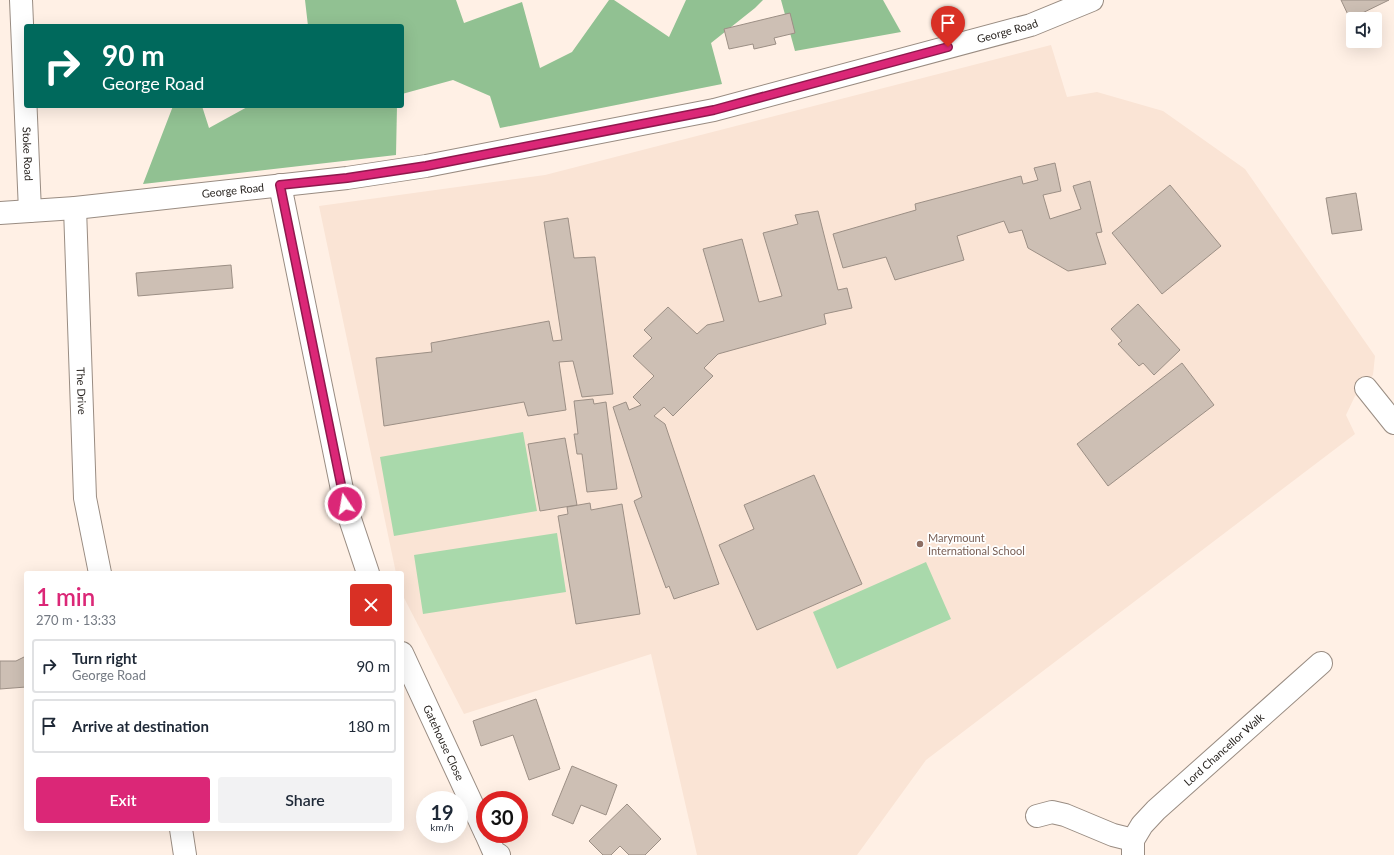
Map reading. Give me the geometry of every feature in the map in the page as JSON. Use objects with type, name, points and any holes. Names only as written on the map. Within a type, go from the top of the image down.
[{"type":"street","name":"Stoke Road","points":[[21,0],[24,70]]},
{"type":"street","name":"George Road","points":[[0,213],[75,208],[347,178],[426,166],[714,110],[1030,25],[1092,0]]},
{"type":"street","name":"Stoke Road","points":[[26,108],[30,211]]},
{"type":"street","points":[[280,185],[345,504],[367,571]]},
{"type":"street","name":"The Drive","points":[[75,208],[85,498],[100,571]]},
{"type":"street","points":[[1366,388],[1394,423]]},
{"type":"street","name":"Gatehouse Close","points":[[404,657],[476,813]]},
{"type":"street","name":"Lord Chancellor Walk","points":[[1037,816],[1052,812],[1065,815],[1113,835],[1133,847],[1142,825],[1156,810],[1321,663]]},
{"type":"street","points":[[181,831],[185,855]]},
{"type":"street","name":"Gatehouse Close","points":[[490,843],[494,852],[499,855]]},
{"type":"shaded area","name":"Marymount International School","points":[[1051,45],[1067,97],[1097,92],[1163,111],[1245,169],[1375,356],[1373,375],[1355,396],[1346,415],[1355,434],[926,760],[857,855],[697,855],[651,654],[464,714],[404,598],[404,571],[396,571],[319,206],[545,175]]},
{"type":"green space","points":[[305,0],[456,0],[464,23],[522,2],[540,68],[572,52],[609,0],[614,0],[669,37],[686,0],[763,0],[711,43],[722,84],[500,128],[490,96],[453,80],[404,93],[404,24],[308,24]]},
{"type":"green space","points":[[781,0],[883,0],[901,32],[795,51]]},
{"type":"green space","points":[[172,108],[203,108],[209,128],[245,108],[397,108],[396,155],[143,184]]},
{"type":"green space","points":[[523,432],[537,511],[394,536],[380,457]]},
{"type":"green space","points":[[557,533],[566,592],[423,614],[414,555]]},
{"type":"green space","points":[[926,562],[951,619],[837,669],[813,612]]},
{"type":"building","points":[[1341,0],[1389,0],[1364,12],[1347,12]]},
{"type":"building","points":[[790,13],[795,33],[774,38],[776,44],[754,49],[753,44],[729,49],[724,29]]},
{"type":"building","points":[[1055,163],[1061,191],[1043,195],[1050,219],[1081,209],[1073,186],[1090,181],[1102,232],[1096,233],[1106,264],[1068,271],[1028,248],[1022,230],[1009,233],[1004,221],[957,236],[964,260],[895,280],[886,257],[843,268],[833,234],[916,210],[915,204],[1021,176],[1023,184],[1038,180],[1034,168]]},
{"type":"building","points":[[1170,185],[1221,246],[1162,294],[1112,233]]},
{"type":"building","points":[[1356,193],[1362,230],[1332,234],[1326,198]]},
{"type":"building","points":[[818,211],[838,290],[847,288],[852,308],[824,314],[826,324],[718,354],[704,368],[713,376],[673,416],[664,407],[654,416],[665,424],[719,584],[674,599],[669,586],[666,588],[634,501],[642,497],[613,407],[626,402],[629,410],[641,405],[633,397],[654,376],[633,356],[652,338],[644,330],[668,307],[697,334],[707,325],[724,321],[703,249],[742,239],[759,302],[782,296],[763,233],[798,224],[795,215]]},
{"type":"building","points":[[568,218],[574,258],[595,257],[613,394],[582,397],[573,361],[559,362],[566,410],[528,416],[524,402],[384,426],[376,358],[432,352],[431,343],[549,321],[553,341],[562,340],[544,222]]},
{"type":"building","points":[[231,265],[233,288],[138,296],[136,273]]},
{"type":"building","points":[[1138,304],[1180,350],[1154,375],[1143,363],[1139,366],[1118,344],[1122,341],[1111,329]]},
{"type":"building","points":[[1182,363],[1214,405],[1108,486],[1077,444]]},
{"type":"building","points":[[593,399],[594,404],[606,402],[617,489],[587,492],[582,454],[577,454],[574,434],[578,434],[574,401]]},
{"type":"building","points":[[565,438],[577,505],[540,511],[528,444]]},
{"type":"building","points":[[814,475],[862,584],[757,630],[719,545],[754,529],[744,505]]},
{"type":"building","points":[[590,503],[591,510],[622,504],[640,614],[576,624],[558,516],[568,514],[567,507]]},
{"type":"building","points":[[24,657],[24,687],[0,689],[0,661],[16,661]]},
{"type":"building","points":[[536,699],[560,769],[529,780],[513,735],[481,746],[473,721]]},
{"type":"building","points":[[572,766],[617,785],[606,815],[581,805],[573,824],[552,815]]},
{"type":"building","points":[[627,804],[661,839],[645,855],[629,855],[620,846],[611,855],[603,855],[589,841]]},
{"type":"place","name":"Marymount International School","points":[[920,544]]},
{"type":"route","points":[[345,504],[280,185],[347,178],[426,166],[714,110],[948,47]]}]
